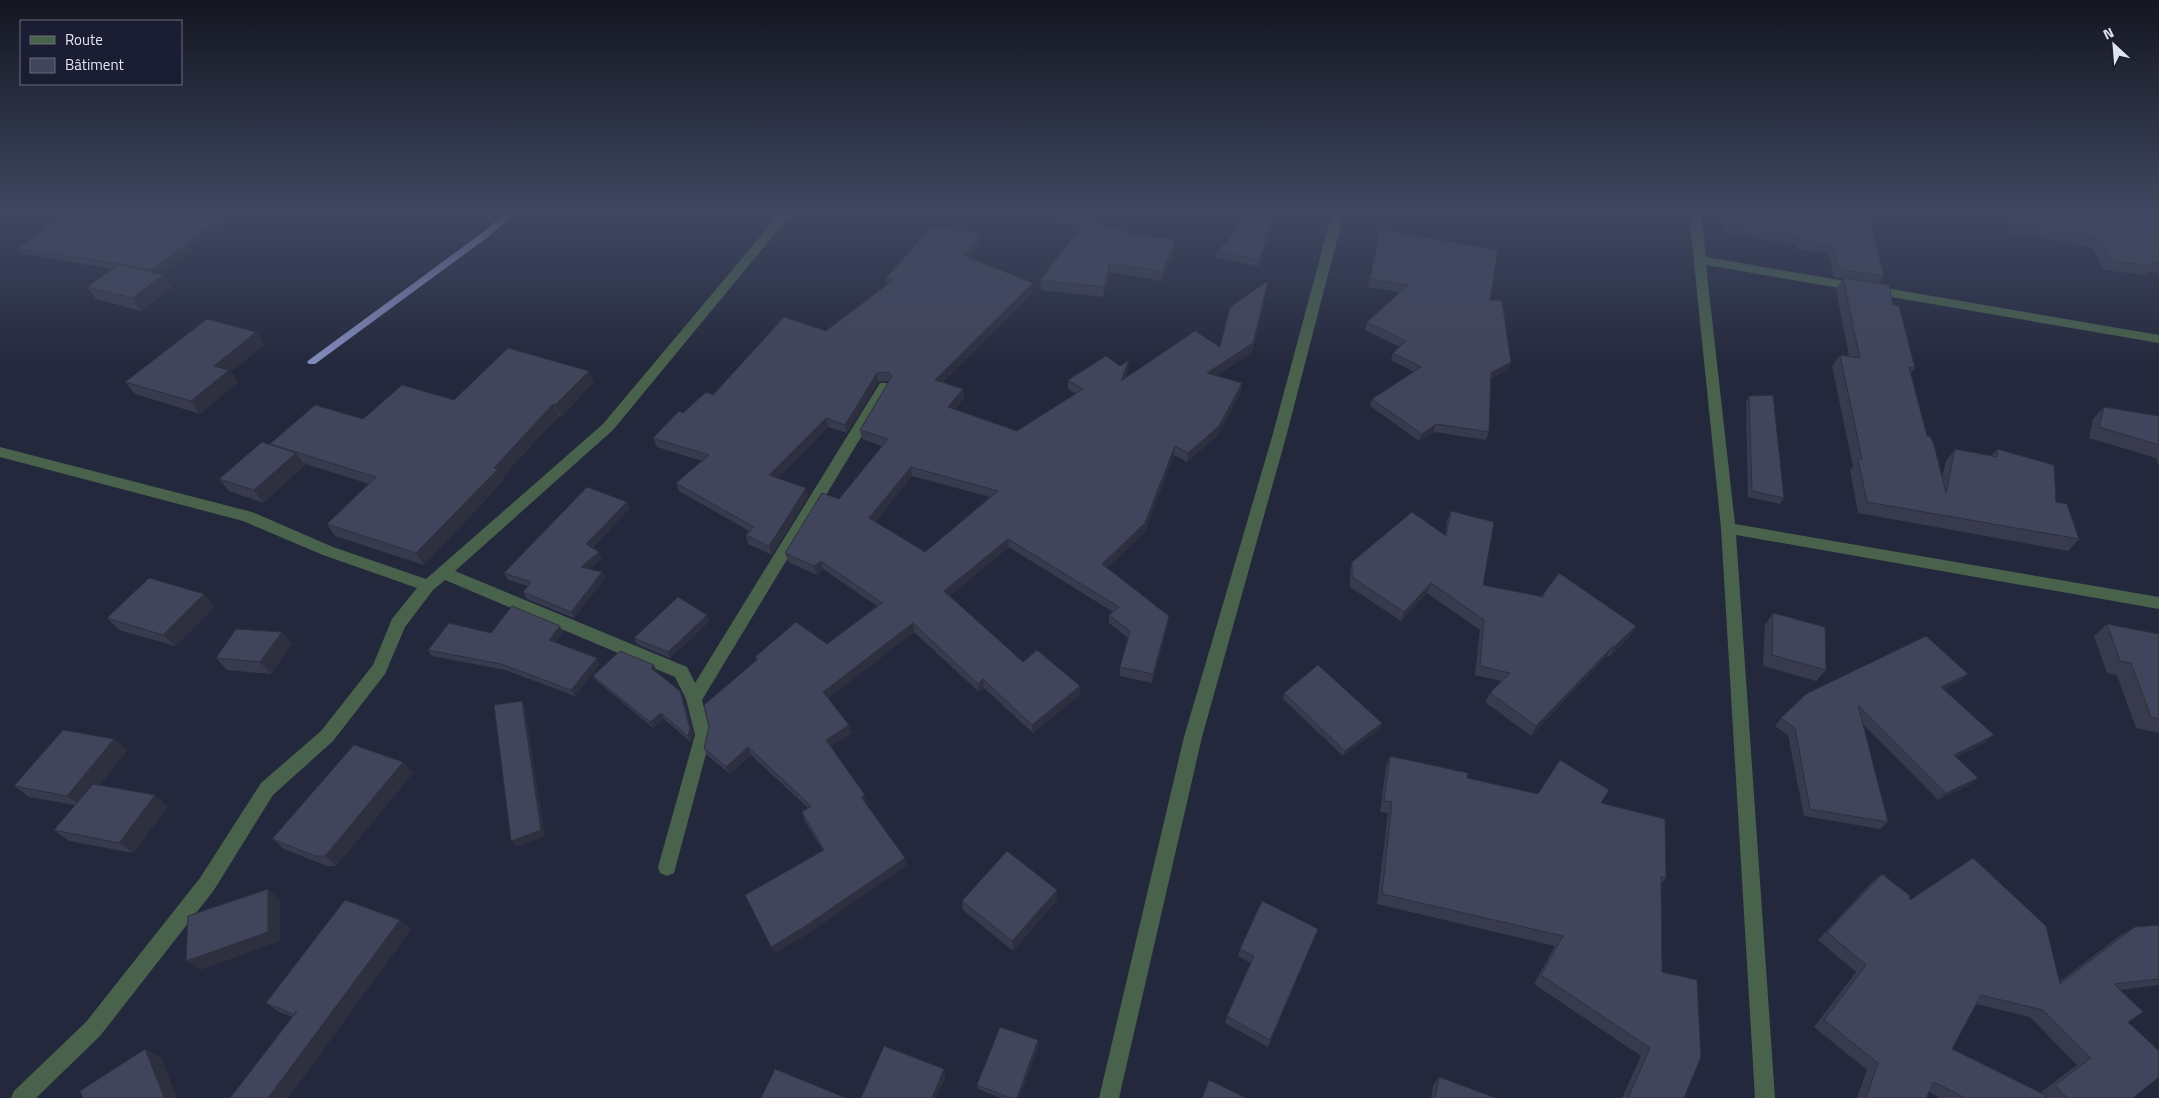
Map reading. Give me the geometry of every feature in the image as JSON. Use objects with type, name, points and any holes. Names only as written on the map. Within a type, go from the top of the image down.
[{"type":"street","points":[[21,1098],[94,1029],[207,884],[267,789],[328,736],[379,668],[398,624],[428,586],[608,427],[743,264]]},
{"type":"street","points":[[1110,1098],[1193,737],[1279,437],[1325,264]]},
{"type":"street","points":[[1700,264],[1728,528],[1764,1098]]},
{"type":"street","points":[[1725,264],[2159,339]]},
{"type":"street","points":[[694,699],[885,386]]},
{"type":"street","points":[[0,452],[247,516],[328,551],[428,586]]},
{"type":"street","points":[[1728,528],[2159,604]]},
{"type":"street","points":[[443,572],[681,672],[694,699],[703,734],[667,867]]},
{"type":"building","points":[[119,264],[163,275],[132,298],[87,287]]},
{"type":"building","points":[[120,264],[159,264],[152,270]]},
{"type":"building","points":[[898,264],[986,264],[1033,283],[935,380],[963,389],[948,407],[1017,431],[1083,389],[1068,380],[1106,356],[1120,366],[1129,360],[1121,381],[1195,331],[1220,347],[1230,307],[1268,281],[1253,343],[1207,373],[1242,383],[1219,426],[1188,453],[1175,446],[1145,523],[1102,564],[1169,616],[1153,674],[1120,667],[1130,631],[1109,615],[1119,607],[1008,539],[944,591],[1023,662],[1037,650],[1080,686],[1032,725],[983,679],[978,684],[913,623],[823,692],[849,725],[826,740],[865,795],[861,797],[905,858],[804,927],[771,947],[745,895],[824,850],[802,812],[811,806],[748,747],[726,767],[704,748],[709,727],[704,705],[758,659],[755,657],[796,622],[827,644],[882,603],[821,561],[814,566],[785,553],[822,493],[839,499],[888,439],[860,430],[892,376],[889,372],[877,373],[845,425],[826,418],[769,475],[806,488],[769,546],[746,535],[754,527],[676,483],[709,455],[653,438],[679,411],[683,413],[706,392],[713,395],[784,317],[826,331],[893,280],[886,278]],"holes":[[[911,467],[998,491],[925,552],[869,518]]]},
{"type":"building","points":[[1052,264],[1110,264],[1104,287],[1040,280]]},
{"type":"building","points":[[1117,264],[1166,264],[1163,272]]},
{"type":"building","points":[[1373,264],[1496,264],[1490,300],[1502,301],[1511,362],[1491,373],[1489,432],[1436,424],[1422,434],[1372,399],[1421,367],[1393,353],[1406,341],[1367,322],[1408,285],[1370,279]]},
{"type":"building","points":[[1838,264],[1881,264],[1884,276],[1839,269]]},
{"type":"building","points":[[1843,278],[1889,285],[1893,305],[1899,306],[1915,368],[1909,367],[1927,436],[1930,436],[1934,445],[1946,493],[1955,449],[1997,457],[1997,449],[2054,465],[2056,502],[2067,504],[2079,539],[1867,502],[1858,459],[1862,459],[1840,355],[1860,358]]},
{"type":"building","points":[[207,319],[256,332],[214,366],[229,370],[191,401],[125,382]]},
{"type":"building","points":[[508,348],[589,371],[555,405],[553,404],[494,468],[498,469],[416,553],[327,524],[376,477],[270,444],[315,405],[363,419],[402,385],[454,400]]},
{"type":"building","points":[[1773,395],[1784,498],[1752,491],[1749,396]]},
{"type":"building","points":[[2104,407],[2159,416],[2159,445],[2099,427]]},
{"type":"building","points":[[262,442],[296,453],[254,490],[219,479]]},
{"type":"building","points":[[587,487],[627,502],[586,544],[599,552],[581,567],[602,572],[571,612],[523,592],[531,582],[504,573]]},
{"type":"building","points":[[1451,511],[1494,522],[1483,585],[1544,597],[1542,596],[1559,573],[1636,626],[1613,646],[1536,726],[1490,693],[1510,673],[1480,666],[1484,620],[1431,583],[1404,612],[1352,577],[1352,562],[1412,512],[1446,536]]},
{"type":"building","points":[[149,578],[204,594],[163,635],[107,618]]},
{"type":"building","points":[[678,597],[707,615],[668,652],[634,638]]},
{"type":"building","points":[[512,606],[560,626],[549,640],[597,658],[571,690],[501,664],[428,650],[449,623],[491,633]]},
{"type":"building","points":[[1773,613],[1825,627],[1826,670],[1772,655]]},
{"type":"building","points":[[2107,624],[2159,634],[2159,719],[2151,717],[2131,663],[2120,661]]},
{"type":"building","points":[[236,629],[282,632],[260,662],[216,658]]},
{"type":"building","points":[[1926,636],[1968,674],[1941,687],[1994,735],[1954,755],[1978,778],[1946,793],[1858,705],[1888,822],[1810,809],[1795,728],[1781,718],[1806,694]]},
{"type":"building","points":[[620,651],[654,665],[651,668],[680,691],[690,729],[688,736],[661,713],[650,722],[593,676]]},
{"type":"building","points":[[1318,665],[1382,723],[1345,751],[1284,693]]},
{"type":"building","points":[[522,701],[541,830],[511,841],[494,705]]},
{"type":"building","points":[[63,730],[114,739],[67,796],[14,786]]},
{"type":"building","points":[[354,745],[403,762],[325,856],[315,856],[272,839]]},
{"type":"building","points":[[1390,756],[1468,773],[1467,778],[1538,794],[1560,760],[1609,790],[1601,803],[1665,819],[1666,878],[1661,877],[1662,972],[1697,980],[1701,1057],[1684,1098],[1628,1098],[1650,1048],[1541,975],[1563,936],[1382,894],[1392,802],[1384,801]]},
{"type":"building","points":[[93,784],[155,795],[119,843],[54,830]]},
{"type":"building","points":[[1007,851],[1057,890],[1012,941],[962,901]]},
{"type":"building","points":[[1973,858],[2046,926],[2060,984],[2135,927],[2159,925],[2159,979],[2114,984],[2143,1012],[2128,1022],[2159,1051],[2159,1077],[2133,1098],[2067,1098],[2055,1085],[2091,1058],[2043,1010],[1981,995],[1952,1049],[2045,1095],[2045,1098],[1965,1098],[1934,1082],[1926,1098],[1866,1098],[1878,1063],[1824,1020],[1866,965],[1827,932],[1882,874],[1909,895],[1910,900]]},
{"type":"building","points":[[268,889],[268,932],[186,961],[188,916]]},
{"type":"building","points":[[345,900],[400,920],[268,1098],[230,1098],[297,1011],[293,1014],[266,1003]]},
{"type":"building","points":[[1262,901],[1318,929],[1270,1040],[1227,1016],[1254,956],[1240,949]]},
{"type":"building","points":[[1000,1027],[1038,1040],[1017,1098],[1011,1098],[977,1085]]},
{"type":"building","points":[[884,1046],[944,1069],[932,1098],[861,1098]]},
{"type":"building","points":[[145,1049],[164,1097],[83,1098],[80,1091]]},
{"type":"building","points":[[775,1069],[846,1098],[761,1098]]},
{"type":"building","points":[[1439,1077],[1496,1098],[1435,1098]]},
{"type":"building","points":[[1209,1080],[1246,1098],[1202,1098]]},
{"type":"waterway","points":[[312,362],[445,264]]}]
